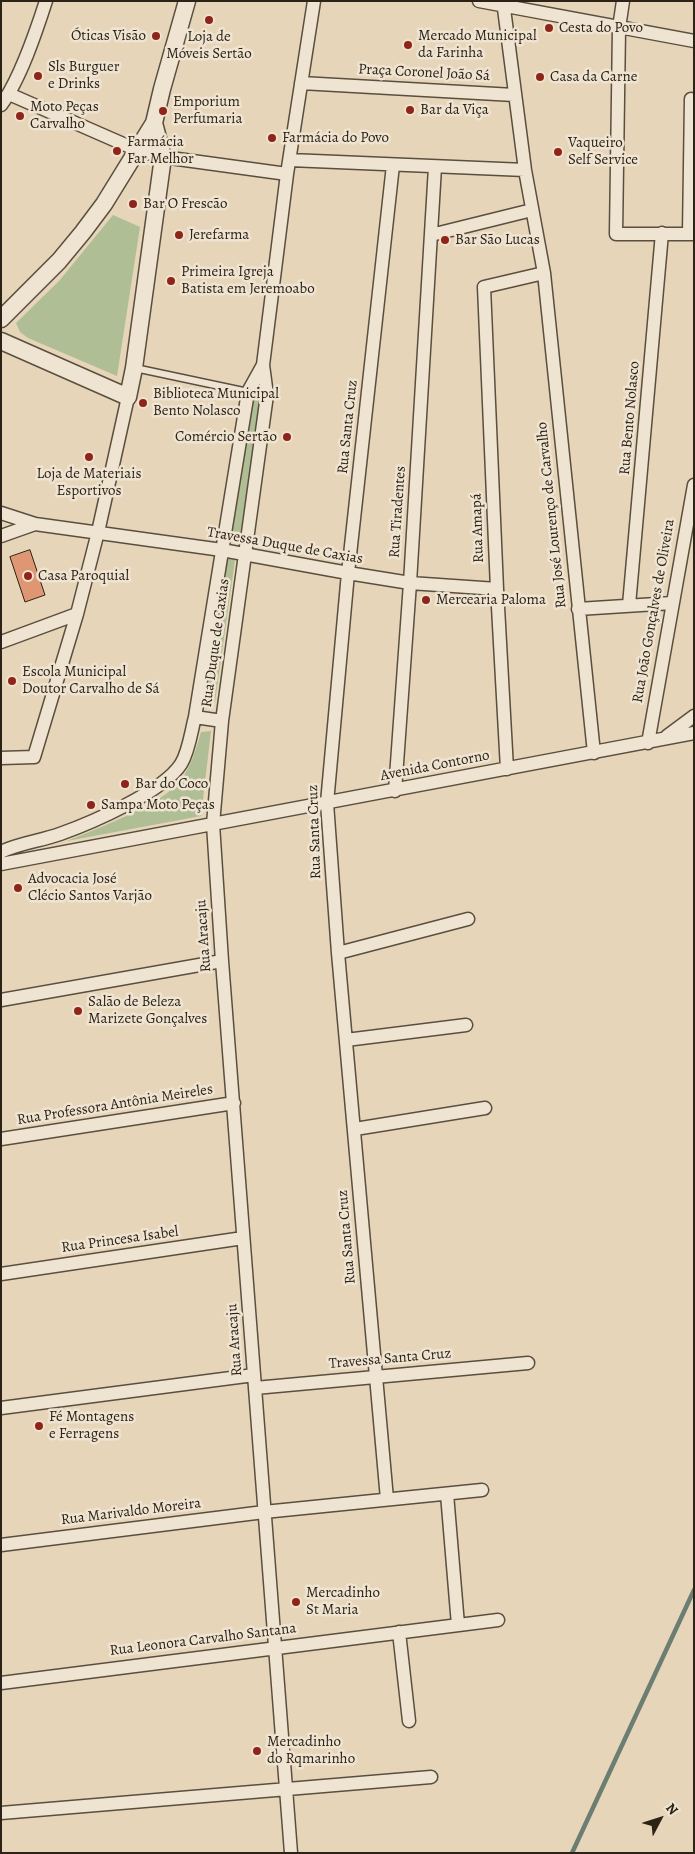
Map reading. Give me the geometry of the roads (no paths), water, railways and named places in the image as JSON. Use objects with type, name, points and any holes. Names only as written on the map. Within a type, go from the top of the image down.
[{"type":"street","points":[[1,105],[9,94],[46,1]]},
{"type":"street","points":[[1,319],[59,261],[83,232],[104,204],[154,123],[188,1]]},
{"type":"street","points":[[301,82],[314,1]]},
{"type":"street","points":[[479,1],[502,3],[619,28],[694,41]]},
{"type":"street","points":[[623,1],[619,28],[616,234],[691,234],[691,99]]},
{"type":"street","name":"Praça Coronel João Sá","points":[[301,82],[514,95],[502,3]]},
{"type":"street","name":"Rua Duque de Caxias","points":[[263,365],[248,392],[195,717],[222,721],[267,395],[263,365],[287,174],[301,82]]},
{"type":"street","points":[[9,94],[137,150],[163,157],[287,174]]},
{"type":"street","name":"Rua José Lourenço de Carvalho","points":[[514,95],[544,273],[594,753]]},
{"type":"street","points":[[1,758],[34,757],[77,614],[98,532],[134,368],[163,157],[154,123]]},
{"type":"street","points":[[290,160],[393,166],[526,170]]},
{"type":"street","name":"Rua Santa Cruz","points":[[387,1499],[338,953],[327,803],[348,573],[393,166]]},
{"type":"street","name":"Rua Tiradentes","points":[[394,791],[410,583],[435,167]]},
{"type":"street","points":[[431,235],[532,210]]},
{"type":"street","name":"Rua Bento Nolasco","points":[[629,605],[662,233]]},
{"type":"street","name":"Rua Amapá","points":[[507,769],[484,287],[544,273]]},
{"type":"street","points":[[1,342],[128,396]]},
{"type":"street","name":"Rua João Gonçalves de Oliveira","points":[[648,743],[694,485]]},
{"type":"street","name":"Travessa Duque de Caxias","points":[[1,513],[34,524],[222,550],[410,583],[497,589]]},
{"type":"street","points":[[1,536],[34,524]]},
{"type":"street","points":[[578,610],[672,603]]},
{"type":"street","points":[[1,642],[77,614]]},
{"type":"street","name":"Avenida Contorno","points":[[663,739],[694,716]]},
{"type":"street","points":[[1,852],[60,834],[90,822],[118,809],[171,777],[186,754],[195,717]]},
{"type":"street","name":"Rua Aracaju","points":[[222,721],[213,824],[291,1853]]},
{"type":"street","name":"Avenida Contorno","points":[[1,864],[694,733]]},
{"type":"street","points":[[338,953],[468,919]]},
{"type":"street","points":[[1,1000],[222,961]]},
{"type":"street","points":[[346,1040],[466,1025]]},
{"type":"street","name":"Rua Professora Antônia Meireles","points":[[1,1139],[234,1103]]},
{"type":"street","points":[[355,1129],[485,1108]]},
{"type":"street","name":"Rua Princesa Isabel","points":[[1,1274],[243,1238]]},
{"type":"street","name":"Travessa Santa Cruz","points":[[255,1388],[528,1363]]},
{"type":"street","points":[[1,1408],[254,1375]]},
{"type":"street","name":"Rua Marivaldo Moreira","points":[[1,1545],[264,1512],[482,1490]]},
{"type":"street","points":[[447,1494],[458,1625]]},
{"type":"street","name":"Rua Leonora Carvalho Santana","points":[[1,1682],[498,1620]]},
{"type":"street","points":[[399,1632],[409,1721]]},
{"type":"street","points":[[1,1813],[286,1790],[431,1776]]},
{"type":"lane","points":[[134,368],[248,392]]},
{"type":"waterway","points":[[572,1853],[694,1590]]},
{"type":"place","name":"Loja de Móveis Sertão","points":[[209,20]]},
{"type":"place","name":"Cesta do Povo","points":[[549,28]]},
{"type":"place","name":"Óticas Visão","points":[[156,36]]},
{"type":"place","name":"Mercado Municipal da Farinha","points":[[408,45]]},
{"type":"place","name":"Sls Burguer e Drinks","points":[[38,76]]},
{"type":"place","name":"Casa da Carne","points":[[540,77]]},
{"type":"place","name":"Bar da Viça","points":[[410,110]]},
{"type":"place","name":"Emporium Perfumaria","points":[[163,111]]},
{"type":"place","name":"Moto Peças Carvalho","points":[[20,116]]},
{"type":"place","name":"Farmácia do Povo","points":[[272,138]]},
{"type":"place","name":"Farmácia Far Melhor","points":[[117,151]]},
{"type":"place","name":"Vaqueiro Self Service","points":[[558,152]]},
{"type":"place","name":"Bar O Frescão","points":[[133,204]]},
{"type":"place","name":"Jerefarma","points":[[179,235]]},
{"type":"place","name":"Bar São Lucas","points":[[445,240]]},
{"type":"place","name":"Primeira Igreja Batista em Jeremoabo","points":[[171,281]]},
{"type":"place","name":"Biblioteca Municipal Bento Nolasco","points":[[143,403]]},
{"type":"place","name":"Comércio Sertão","points":[[287,437]]},
{"type":"place","name":"Loja de Materiais Esportivos","points":[[89,457]]},
{"type":"place","name":"Casa Paroquial","points":[[28,576]]},
{"type":"place","name":"Mercearia Paloma","points":[[426,600]]},
{"type":"place","name":"Escola Municipal Doutor Carvalho de Sá","points":[[12,681]]},
{"type":"place","name":"Bar do Coco","points":[[125,784]]},
{"type":"place","name":"Sampa Moto Peças","points":[[91,805]]},
{"type":"place","name":"Advocacia José Clécio Santos Varjão","points":[[18,888]]},
{"type":"place","name":"Salão de Beleza Marizete Gonçalves","points":[[78,1011]]},
{"type":"place","name":"Fé Montagens e Ferragens","points":[[39,1426]]},
{"type":"place","name":"Mercadinho St Maria","points":[[296,1602]]},
{"type":"place","name":"Mercadinho do Rqmarinho","points":[[257,1751]]}]
